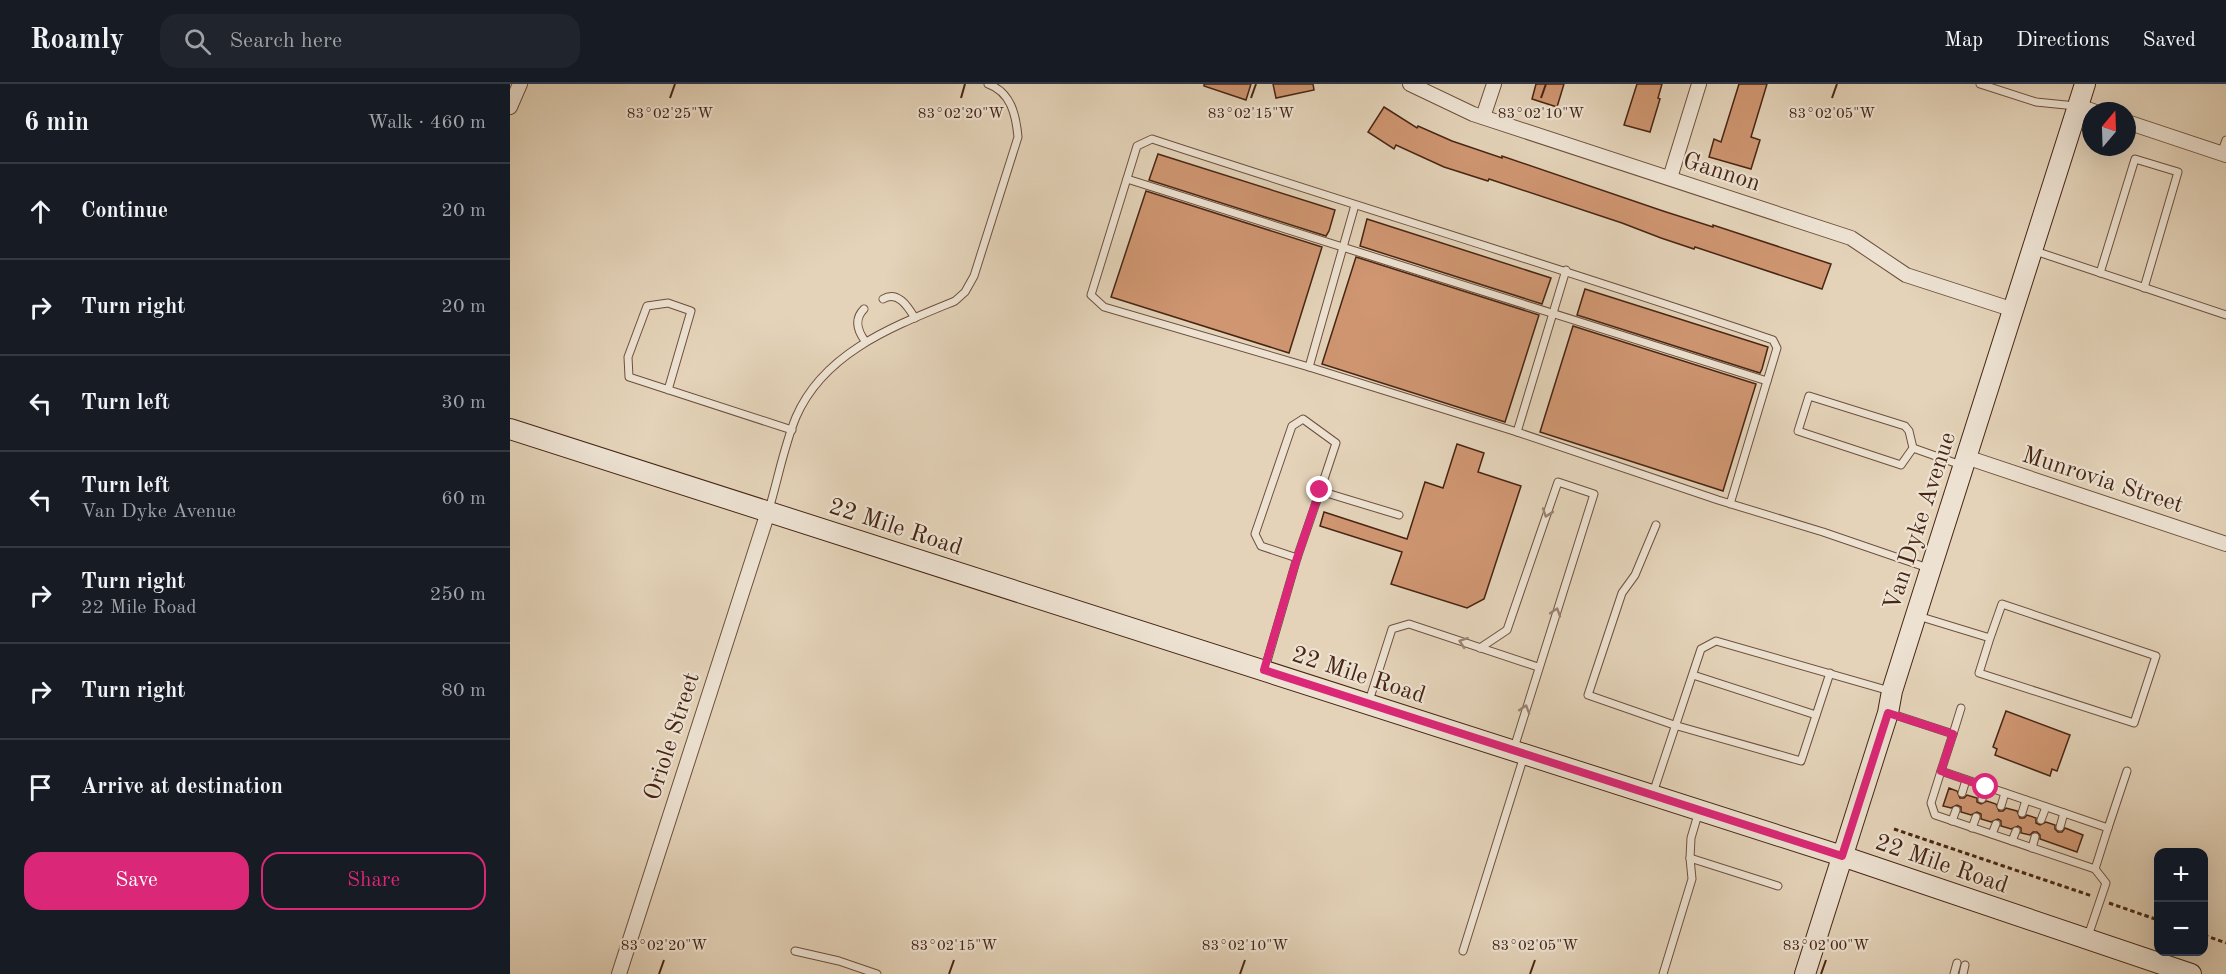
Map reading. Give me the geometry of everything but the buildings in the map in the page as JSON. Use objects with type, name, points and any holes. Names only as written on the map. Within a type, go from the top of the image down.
[{"type":"street","points":[[510,107],[520,84]]},
{"type":"street","name":"Gannon","points":[[1410,84],[1483,117],[1851,238],[1906,275],[2014,310]]},
{"type":"street","points":[[1483,117],[1494,84]]},
{"type":"street","points":[[1670,178],[1699,84]]},
{"type":"street","name":"Van Dyke Avenue","points":[[2085,84],[2085,102]]},
{"type":"street","name":"Van Dyke Avenue","points":[[1805,974],[1965,461],[2033,251],[2082,117]]},
{"type":"street","points":[[2136,125],[2224,154]]},
{"type":"street","name":"22 Mile Road","points":[[510,429],[1842,856],[2191,974]]},
{"type":"street","name":"Munrovia Street","points":[[1965,461],[2226,544]]},
{"type":"street","name":"Oriole Street","points":[[619,974],[768,512]]},
{"type":"lane","points":[[768,512],[792,430],[806,398],[822,376],[865,341],[955,301],[965,292],[974,276],[1018,137],[1016,119],[1009,99],[995,86],[988,84]]},
{"type":"lane","points":[[1980,84],[2036,102],[2082,109]]},
{"type":"lane","points":[[1730,504],[1777,348],[1773,339],[1566,270],[1152,139],[1137,146],[1091,295],[1104,307],[1310,367],[1517,432],[1730,504],[1931,569]]},
{"type":"lane","points":[[2224,154],[2226,140]]},
{"type":"lane","points":[[2100,273],[2135,159],[2178,172],[2144,288]]},
{"type":"lane","points":[[1127,179],[1767,381]]},
{"type":"lane","points":[[1310,367],[1355,205]]},
{"type":"lane","points":[[2033,251],[2226,315]]},
{"type":"lane","points":[[1517,432],[1566,270]]},
{"type":"lane","points":[[883,299],[888,296],[907,303],[915,318]]},
{"type":"lane","points":[[668,390],[691,311],[668,303],[647,306],[628,357],[629,377],[668,390],[792,430]]},
{"type":"lane","points":[[864,309],[859,314],[858,323],[859,332],[865,341]]},
{"type":"lane","points":[[1809,396],[1905,426],[1909,431],[1913,448],[1901,465],[1798,430],[1809,396]]},
{"type":"lane","points":[[1264,670],[1297,558],[1336,443],[1303,419],[1292,426],[1255,534],[1261,546],[1297,558]]},
{"type":"lane","points":[[1913,448],[1965,461]]},
{"type":"lane","points":[[1463,951],[1519,752],[1538,667],[1594,494],[1558,482],[1507,630],[1480,648]]},
{"type":"lane","points":[[1320,490],[1399,515]]},
{"type":"lane","points":[[1656,525],[1635,575],[1622,593],[1588,695],[1674,725],[1801,761],[1830,673]]},
{"type":"lane","points":[[2002,604],[2156,656],[2134,723],[1979,673],[1990,638],[2002,604]]},
{"type":"lane","points":[[1916,615],[1990,638]]},
{"type":"lane","points":[[1368,703],[1392,629],[1409,624],[1538,667]]},
{"type":"lane","points":[[1652,795],[1701,649],[1716,641],[1892,692]]},
{"type":"lane","points":[[1693,675],[1816,715]]},
{"type":"lane","points":[[1961,708],[1931,803],[1935,816],[2095,869],[2106,882],[2088,939]]},
{"type":"lane","points":[[1888,713],[1953,734]]},
{"type":"lane","points":[[1941,771],[2108,828]]},
{"type":"lane","points":[[2095,869],[2127,771]]},
{"type":"lane","points":[[1962,793],[1966,780]]},
{"type":"lane","points":[[1982,799],[1986,787]]},
{"type":"lane","points":[[2001,806],[2006,793]]},
{"type":"lane","points":[[2022,813],[2026,800]]},
{"type":"lane","points":[[2041,820],[2046,807]]},
{"type":"lane","points":[[1663,974],[1692,879],[1691,838],[1699,810]]},
{"type":"lane","points":[[1952,821],[1956,810]]},
{"type":"lane","points":[[2060,827],[2064,813]]},
{"type":"lane","points":[[1972,828],[1976,817]]},
{"type":"lane","points":[[1992,834],[1996,824]]},
{"type":"lane","points":[[2012,841],[2016,831]]},
{"type":"lane","points":[[2032,848],[2035,837]]},
{"type":"lane","points":[[2051,854],[2054,844]]},
{"type":"lane","points":[[1690,858],[1778,886]]},
{"type":"lane","points":[[795,951],[839,961],[877,974]]},
{"type":"lane","points":[[1954,974],[1957,963]]},
{"type":"lane","points":[[1963,974],[1965,965]]},
{"type":"path","points":[[1894,829],[2154,919]]},
{"type":"path","points":[[2208,936],[2226,943]]},
{"type":"route","points":[[1320,490],[1264,670],[1842,856],[1888,713],[1953,734],[1941,771],[1986,787]]}]
